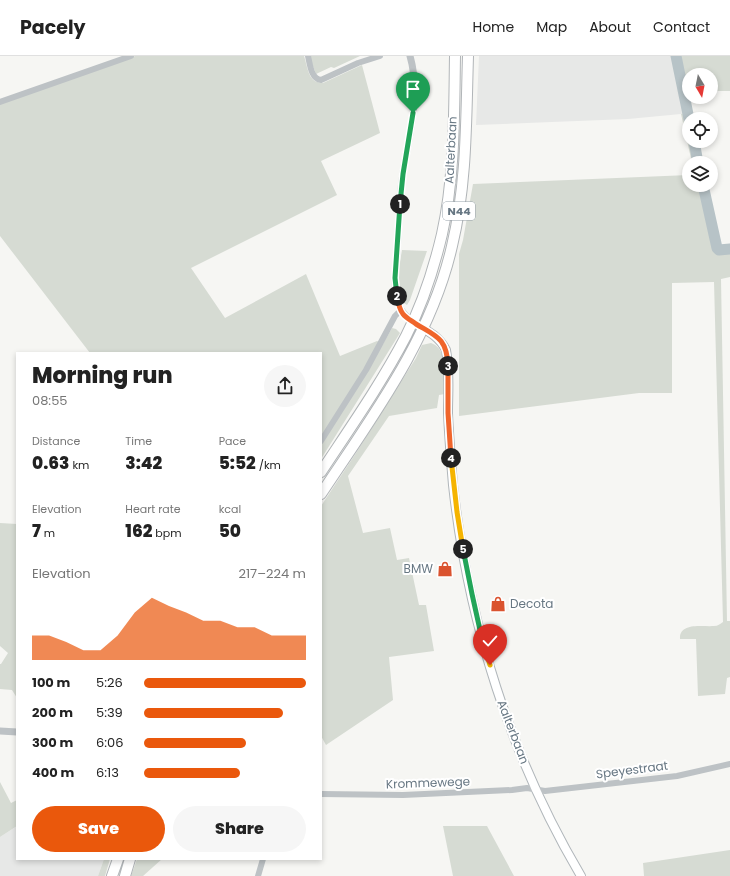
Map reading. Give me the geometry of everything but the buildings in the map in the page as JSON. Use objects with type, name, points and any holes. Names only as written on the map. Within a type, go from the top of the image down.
[{"type":"highway","name":"Aalterbaan","points":[[413,322],[436,260],[446,212],[452,157],[455,56]]},
{"type":"highway","name":"Aalterbaan","points":[[423,328],[438,292],[447,265],[460,207],[464,165],[468,56]]},
{"type":"highway","name":"N44","points":[[322,470],[378,385],[413,322]]},
{"type":"highway","name":"N44","points":[[322,492],[388,391],[416,345],[423,328]]},
{"type":"highway","points":[[112,876],[118,860]]},
{"type":"highway","points":[[126,876],[130,860]]},
{"type":"main road","name":"Aalterbaan","points":[[413,322],[439,339],[446,350],[448,413],[454,485],[463,548],[482,639],[510,727],[536,789],[559,837],[581,876]]},
{"type":"street","points":[[0,102],[131,56]]},
{"type":"street","points":[[308,56],[314,77],[317,80],[321,80],[358,63],[380,56]]},
{"type":"street","points":[[410,56],[414,75],[415,93],[401,187],[395,278],[396,294],[401,310],[404,315],[413,322]]},
{"type":"street","points":[[322,439],[366,370],[395,316],[401,310]]},
{"type":"street","points":[[0,731],[16,732]]},
{"type":"street","name":"Speyestraat","points":[[536,789],[545,791],[671,777],[730,764]]},
{"type":"street","name":"Krommewege","points":[[322,794],[404,795],[526,788],[536,789]]},
{"type":"street","points":[[258,876],[263,860]]},
{"type":"shaded area","points":[[135,56],[304,56],[311,78],[323,83],[362,65],[380,133],[321,161],[337,195],[191,268],[225,318],[306,274],[340,356],[377,341],[383,344],[392,328],[396,329],[400,333],[322,457],[322,352],[89,352],[0,236],[0,104]]},
{"type":"shaded area","points":[[309,56],[360,56],[334,68],[331,67],[316,74]]},
{"type":"shaded area","points":[[479,56],[681,56],[683,68],[682,68],[682,104],[691,104],[692,111],[682,112],[681,114],[628,119],[476,125]]},
{"type":"shaded area","points":[[681,56],[730,56],[730,91],[718,91],[718,68],[683,68]]},
{"type":"shaded area","points":[[689,148],[699,148],[701,156],[690,156]]},
{"type":"shaded area","points":[[682,175],[682,192],[708,192],[720,246],[730,246],[730,277],[721,279],[727,621],[730,621],[730,677],[727,678],[725,694],[698,696],[696,639],[680,639],[683,630],[692,626],[715,626],[723,622],[714,282],[672,283],[672,393],[639,393],[459,416],[459,254],[473,184]]},
{"type":"shaded area","points":[[402,250],[427,251],[407,305],[402,301],[398,288]]},
{"type":"shaded area","points":[[431,343],[437,346],[441,351],[445,365],[445,394],[439,395],[437,408],[389,416],[348,476],[363,533],[390,528],[397,560],[409,558],[419,605],[426,605],[434,651],[389,657],[393,700],[326,745],[322,738],[322,504],[416,358],[422,345]]},
{"type":"shaded area","points":[[0,523],[16,524],[16,696],[12,690],[0,689],[0,664],[8,653],[0,646]]},
{"type":"shaded area","points":[[0,782],[11,803],[16,800],[16,827],[0,837]]},
{"type":"shaded area","points":[[443,826],[487,826],[514,876],[453,876]]},
{"type":"shaded area","points":[[16,827],[16,860],[104,860],[98,876],[0,876],[0,837]]},
{"type":"shaded area","points":[[730,850],[730,876],[644,876],[643,863]]},
{"type":"shaded area","points":[[104,860],[110,860],[105,876],[98,876]]},
{"type":"shaded area","points":[[137,860],[161,860],[143,876],[131,876]]},
{"type":"waterway","points":[[676,56],[688,112]]},
{"type":"waterway","points":[[695,148],[697,156]]},
{"type":"waterway","points":[[705,192],[717,248],[719,250],[730,249]]},
{"type":"place","name":"BMW","points":[[445,569]]},
{"type":"place","name":"Decota","points":[[498,604]]},
{"type":"route","points":[[413,113],[401,187],[395,278],[396,294],[398,304],[404,315],[435,335],[446,350],[448,358],[448,413],[450,448],[457,512],[472,594],[482,639],[490,665]]}]
